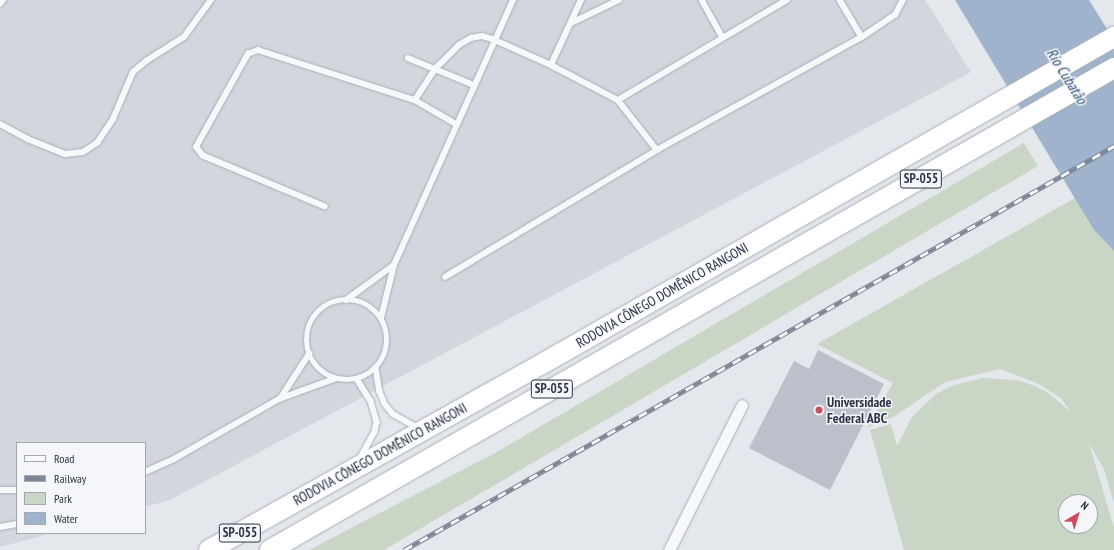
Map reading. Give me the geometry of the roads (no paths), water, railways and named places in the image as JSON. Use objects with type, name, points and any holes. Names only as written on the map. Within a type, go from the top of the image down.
[{"type":"highway","points":[[986,111],[1114,28]]},
{"type":"highway","name":"RODOVIA CÔNEGO DOMÊNICO RANGONI","points":[[209,550],[424,430],[1114,37]]},
{"type":"highway","name":"RODOVIA CÔNEGO DOMÊNICO RANGONI","points":[[270,550],[1114,68]]},
{"type":"highway","points":[[1008,129],[1114,80]]},
{"type":"street","points":[[670,550],[742,405]]},
{"type":"lane","points":[[0,4],[3,0]]},
{"type":"lane","points":[[0,124],[28,139],[65,154],[83,152],[97,142],[113,119],[133,72],[146,61],[184,37],[212,0]]},
{"type":"lane","points":[[381,318],[394,265],[456,124],[513,0]]},
{"type":"lane","points":[[551,65],[581,0]]},
{"type":"lane","points":[[570,23],[620,0]]},
{"type":"lane","points":[[702,0],[722,36]]},
{"type":"lane","points":[[618,100],[722,36],[787,0]]},
{"type":"lane","points":[[840,0],[862,37]]},
{"type":"lane","points":[[445,277],[657,150],[862,37],[895,14],[903,0]]},
{"type":"lane","points":[[414,100],[435,69],[459,45],[471,38],[482,36],[495,40],[551,65],[618,100],[657,150]]},
{"type":"lane","points":[[324,207],[203,156],[196,147],[248,54],[258,50],[414,100],[456,124]]},
{"type":"lane","points":[[408,58],[474,85]]},
{"type":"lane","points":[[334,379],[319,369],[309,354],[306,335],[313,317],[327,304],[346,300],[394,265]]},
{"type":"lane","points":[[146,472],[174,459],[279,399],[334,379],[356,379],[376,368],[382,361],[387,344],[387,335],[381,318],[369,306],[346,300]]},
{"type":"lane","points":[[279,399],[309,354]]},
{"type":"lane","points":[[376,368],[380,392],[385,404],[393,414],[424,430]]},
{"type":"lane","points":[[355,468],[375,432],[377,422],[372,401],[356,379]]},
{"type":"lane","points":[[0,490],[16,490]]},
{"type":"lane","points":[[0,527],[16,524]]},
{"type":"water","name":"Rio Cubatão","points":[[955,0],[1089,0],[1114,40],[1114,251],[1094,230]]},
{"type":"railway","points":[[404,550],[1114,146]]},
{"type":"place","name":"Universidade Federal ABC","points":[[819,410]]}]
